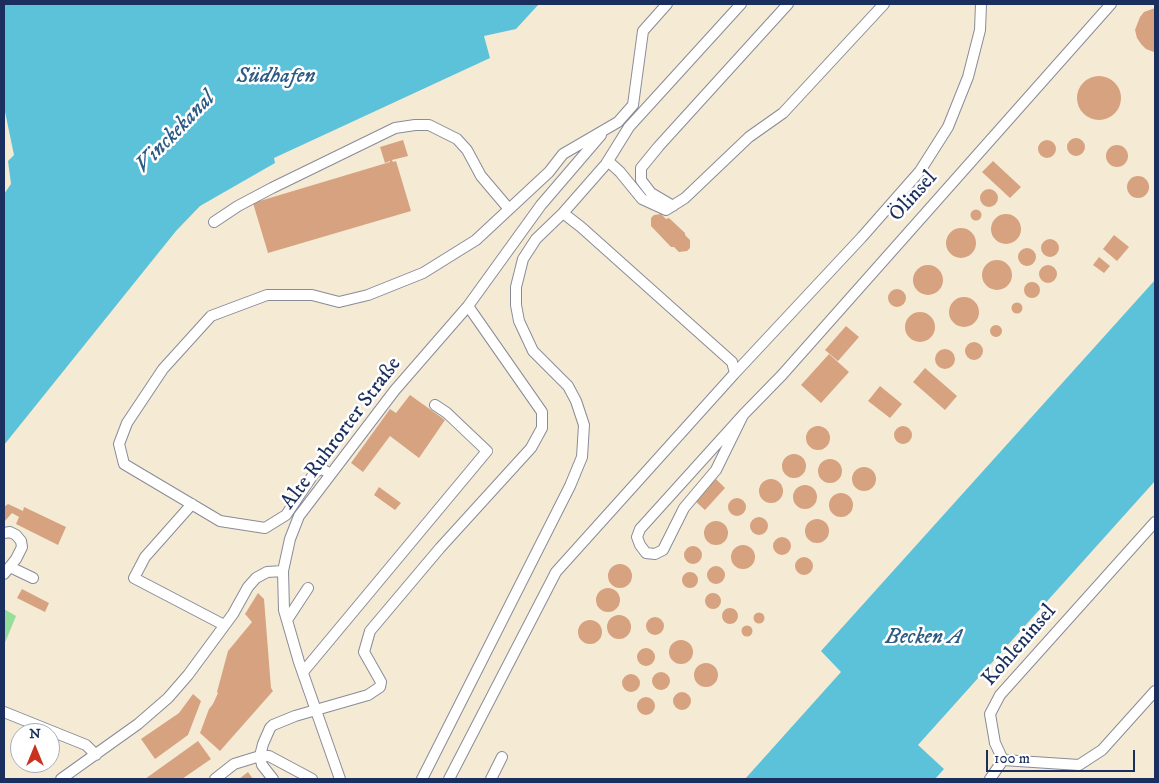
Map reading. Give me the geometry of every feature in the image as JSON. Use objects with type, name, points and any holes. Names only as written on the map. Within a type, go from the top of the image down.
[{"type":"street","points":[[330,474],[322,469],[315,472],[286,515],[265,528],[220,521],[124,464],[120,444],[127,423],[163,369],[212,316],[267,295],[312,295],[339,302],[368,295],[423,273],[476,240],[549,172],[563,154],[618,122],[634,104],[643,31],[667,4]]},
{"type":"street","points":[[422,779],[570,486],[582,457],[584,425],[580,409],[568,386],[533,351],[522,330],[516,305],[519,270],[528,249],[563,213],[608,160],[629,127],[741,4]]},
{"type":"street","points":[[673,206],[651,193],[641,180],[641,168],[788,4]]},
{"type":"street","points":[[608,160],[642,199],[666,210],[686,198],[749,137],[783,113],[884,4]]},
{"type":"street","points":[[449,779],[556,572],[920,171],[948,127],[968,77],[980,30],[981,4]]},
{"type":"street","name":"Ölinsel","points":[[743,415],[716,470],[684,508],[664,550],[655,554],[646,553],[637,537],[640,529],[743,415],[782,375],[1111,4]]},
{"type":"street","points":[[214,222],[264,192],[395,128],[415,125],[429,126],[457,139],[467,150],[481,176],[509,209]]},
{"type":"street","name":"Alte Ruhrorter Straße","points":[[340,779],[303,672],[287,620],[283,597],[283,571],[290,539],[299,516],[395,390],[468,306],[541,205],[606,129]]},
{"type":"street","points":[[563,213],[732,362],[735,373]]},
{"type":"street","points":[[273,779],[262,765],[260,756],[262,744],[273,725],[295,716],[317,711],[368,694],[380,686],[381,682],[364,652],[370,631],[440,548],[531,448],[542,428],[542,412],[468,306]]},
{"type":"street","points":[[303,672],[487,451],[483,445],[447,413],[435,405]]},
{"type":"street","points":[[192,504],[145,557],[134,578],[224,625]]},
{"type":"street","name":"Kohleninsel","points":[[1003,760],[995,743],[990,714],[1000,694],[1155,522]]},
{"type":"street","points":[[4,533],[10,532],[16,535],[21,540],[22,547],[7,571],[33,578]]},
{"type":"street","points":[[61,779],[138,724],[168,698],[188,675],[233,614],[248,587],[256,578],[267,572],[283,571]]},
{"type":"street","points":[[287,620],[308,588]]},
{"type":"street","points":[[990,779],[1003,760],[1078,765],[1102,750],[1155,691]]},
{"type":"street","points":[[4,712],[14,720],[86,745],[96,755]]},
{"type":"street","points":[[215,779],[234,764],[260,756],[269,756],[312,779]]},
{"type":"street","points":[[491,779],[502,757]]},
{"type":"green space","points":[[4,609],[16,616],[4,645]]},
{"type":"water","points":[[4,4],[539,4],[516,29],[484,36],[490,58],[274,158],[275,163],[200,206],[176,231],[4,445],[4,194],[11,184],[8,161],[14,155],[4,107]]},
{"type":"water","name":"Becken A","points":[[1155,280],[1155,481],[918,745],[944,769],[935,779],[745,779],[841,672],[821,651]]},
{"type":"building","points":[[1155,8],[1154,52],[1146,49],[1141,44],[1135,30],[1144,12]]},
{"type":"building","points":[[1095,76],[1103,76],[1115,82],[1121,98],[1115,114],[1103,120],[1095,120],[1083,114],[1077,102],[1077,94],[1083,82]]},
{"type":"building","points":[[1072,138],[1080,138],[1085,143],[1083,154],[1072,156],[1067,151],[1067,143]]},
{"type":"building","points":[[403,140],[408,156],[392,160],[393,162],[396,161],[411,211],[268,253],[253,203],[390,162],[385,163],[380,147]]},
{"type":"building","points":[[1043,140],[1051,140],[1056,145],[1054,156],[1043,158],[1038,153],[1038,145]]},
{"type":"building","points":[[1117,145],[1125,148],[1128,156],[1125,164],[1117,167],[1109,164],[1106,156],[1109,148]]},
{"type":"building","points":[[993,161],[1021,187],[1010,198],[982,172]]},
{"type":"building","points":[[1138,176],[1146,179],[1149,187],[1146,195],[1138,198],[1130,195],[1127,187],[1130,179]]},
{"type":"building","points":[[985,189],[993,189],[998,194],[996,205],[985,207],[980,202],[980,194]]},
{"type":"building","points":[[976,209],[982,215],[976,221],[970,215]]},
{"type":"building","points":[[661,214],[666,219],[669,218],[690,240],[690,248],[687,251],[679,252],[674,247],[671,247],[651,226],[651,218],[654,215]]},
{"type":"building","points":[[1006,214],[1017,218],[1021,229],[1017,240],[1006,244],[995,240],[991,229],[995,218]]},
{"type":"building","points":[[961,228],[972,232],[976,243],[972,254],[961,258],[950,254],[946,243],[950,232]]},
{"type":"building","points":[[1114,235],[1129,247],[1117,261],[1103,249]]},
{"type":"building","points":[[1046,239],[1054,239],[1059,244],[1057,255],[1046,257],[1041,252],[1041,244]]},
{"type":"building","points":[[1023,248],[1031,248],[1036,253],[1034,264],[1023,266],[1018,261],[1018,253]]},
{"type":"building","points":[[1099,257],[1110,266],[1104,273],[1093,265]]},
{"type":"building","points":[[997,260],[1008,264],[1012,275],[1008,286],[997,290],[986,286],[982,275],[986,264]]},
{"type":"building","points":[[928,265],[939,269],[943,280],[939,291],[928,295],[917,291],[913,280],[917,269]]},
{"type":"building","points":[[1044,265],[1052,265],[1057,270],[1055,281],[1044,283],[1039,278],[1039,270]]},
{"type":"building","points":[[1032,282],[1038,284],[1040,290],[1038,296],[1032,298],[1026,296],[1024,290],[1026,284]]},
{"type":"building","points":[[893,289],[901,289],[906,294],[904,305],[893,307],[888,302],[888,294]]},
{"type":"building","points":[[964,297],[975,301],[979,312],[975,323],[964,327],[953,323],[949,312],[953,301]]},
{"type":"building","points":[[1017,302],[1023,308],[1017,314],[1011,308]]},
{"type":"building","points":[[920,312],[931,316],[935,327],[931,338],[920,342],[909,338],[905,327],[909,316]]},
{"type":"building","points":[[994,325],[998,325],[1002,331],[998,337],[994,337],[990,333],[990,329]]},
{"type":"building","points":[[846,326],[859,337],[838,361],[825,350]]},
{"type":"building","points":[[970,342],[978,342],[983,347],[981,358],[970,360],[965,355],[965,347]]},
{"type":"building","points":[[941,349],[949,349],[955,355],[955,363],[949,369],[941,369],[935,363],[935,355]]},
{"type":"building","points":[[829,354],[849,372],[821,403],[801,385]]},
{"type":"building","points":[[925,368],[957,396],[945,410],[913,382]]},
{"type":"building","points":[[880,386],[902,404],[890,418],[868,401]]},
{"type":"building","points":[[410,395],[445,420],[419,458],[390,436],[363,472],[351,463],[390,409],[396,413]]},
{"type":"building","points":[[818,426],[827,429],[830,438],[827,447],[818,450],[809,447],[806,438],[809,429]]},
{"type":"building","points":[[899,426],[907,426],[912,431],[910,442],[899,444],[894,439],[894,431]]},
{"type":"building","points":[[794,454],[803,457],[806,466],[803,475],[794,478],[785,475],[782,466],[785,457]]},
{"type":"building","points":[[830,459],[839,462],[842,471],[839,480],[830,483],[821,480],[818,471],[821,462]]},
{"type":"building","points":[[864,467],[873,470],[876,479],[873,488],[864,491],[855,488],[852,479],[855,470]]},
{"type":"building","points":[[716,479],[725,488],[705,510],[695,501]]},
{"type":"building","points":[[771,479],[780,482],[783,491],[780,500],[771,503],[762,500],[759,491],[762,482]]},
{"type":"building","points":[[805,485],[814,488],[817,497],[814,506],[805,509],[796,506],[793,497],[796,488]]},
{"type":"building","points":[[379,487],[401,503],[395,510],[374,495]]},
{"type":"building","points":[[841,493],[850,496],[853,505],[850,514],[841,517],[832,514],[829,505],[832,496]]},
{"type":"building","points":[[733,498],[741,498],[746,503],[744,514],[733,516],[728,511],[728,503]]},
{"type":"building","points":[[8,504],[23,511],[24,507],[66,527],[58,545],[16,524],[19,517],[12,513],[4,522],[4,507]]},
{"type":"building","points":[[755,517],[763,517],[768,522],[766,533],[755,535],[750,530],[750,522]]},
{"type":"building","points":[[817,519],[826,522],[829,531],[826,540],[817,543],[808,540],[805,531],[808,522]]},
{"type":"building","points":[[716,521],[725,524],[728,533],[725,542],[716,545],[707,542],[704,533],[707,524]]},
{"type":"building","points":[[778,537],[786,537],[791,542],[789,553],[778,555],[773,550],[773,542]]},
{"type":"building","points":[[743,545],[752,548],[755,557],[752,566],[743,569],[734,566],[731,557],[734,548]]},
{"type":"building","points":[[689,546],[697,546],[702,551],[700,562],[689,564],[684,559],[684,551]]},
{"type":"building","points":[[800,557],[808,557],[813,562],[811,573],[800,575],[795,570],[795,562]]},
{"type":"building","points":[[620,564],[629,567],[632,576],[629,585],[620,588],[611,585],[608,576],[611,567]]},
{"type":"building","points":[[712,566],[720,566],[725,571],[723,582],[712,584],[707,579],[707,571]]},
{"type":"building","points":[[687,572],[693,572],[698,577],[696,586],[687,588],[682,583],[682,577]]},
{"type":"building","points":[[608,588],[617,591],[620,600],[617,609],[608,612],[599,609],[596,600],[599,591]]},
{"type":"building","points":[[22,589],[49,603],[45,612],[17,598]]},
{"type":"building","points":[[258,593],[264,599],[271,688],[273,691],[220,751],[200,733],[209,709],[218,693],[228,651],[252,622],[245,614]]},
{"type":"building","points":[[713,593],[721,601],[713,609],[705,601]]},
{"type":"building","points":[[727,608],[733,608],[738,613],[736,622],[727,624],[722,619],[722,613]]},
{"type":"building","points":[[759,612],[765,618],[759,624],[753,618]]},
{"type":"building","points":[[619,615],[628,618],[631,627],[628,636],[619,639],[610,636],[607,627],[610,618]]},
{"type":"building","points":[[651,617],[659,617],[664,622],[662,633],[651,635],[646,630],[646,622]]},
{"type":"building","points":[[590,620],[599,623],[602,632],[599,641],[590,644],[581,641],[578,632],[581,623]]},
{"type":"building","points":[[747,625],[753,631],[747,637],[741,631]]},
{"type":"building","points":[[681,640],[690,643],[693,652],[690,661],[681,664],[672,661],[669,652],[672,643]]},
{"type":"building","points":[[642,648],[650,648],[655,653],[653,664],[642,666],[637,661],[637,653]]},
{"type":"building","points":[[706,663],[715,666],[718,675],[715,684],[706,687],[697,684],[694,675],[697,666]]},
{"type":"building","points":[[657,672],[665,672],[670,677],[668,688],[657,690],[652,685],[652,677]]},
{"type":"building","points":[[627,674],[635,674],[640,679],[638,690],[627,692],[622,687],[622,679]]},
{"type":"building","points":[[678,692],[686,692],[691,697],[689,708],[678,710],[673,705],[673,697]]},
{"type":"building","points":[[193,694],[201,701],[188,735],[155,759],[141,739],[179,713]]},
{"type":"building","points":[[642,697],[650,697],[655,702],[653,713],[642,715],[637,710],[637,702]]},
{"type":"building","points":[[198,741],[211,759],[182,779],[145,779]]},
{"type":"building","points":[[248,772],[253,779],[239,779]]},
{"type":"water label","name":"Südhafen","points":[[276,77]]},
{"type":"water label","name":"Vinckekanal","points":[[176,133]]}]
